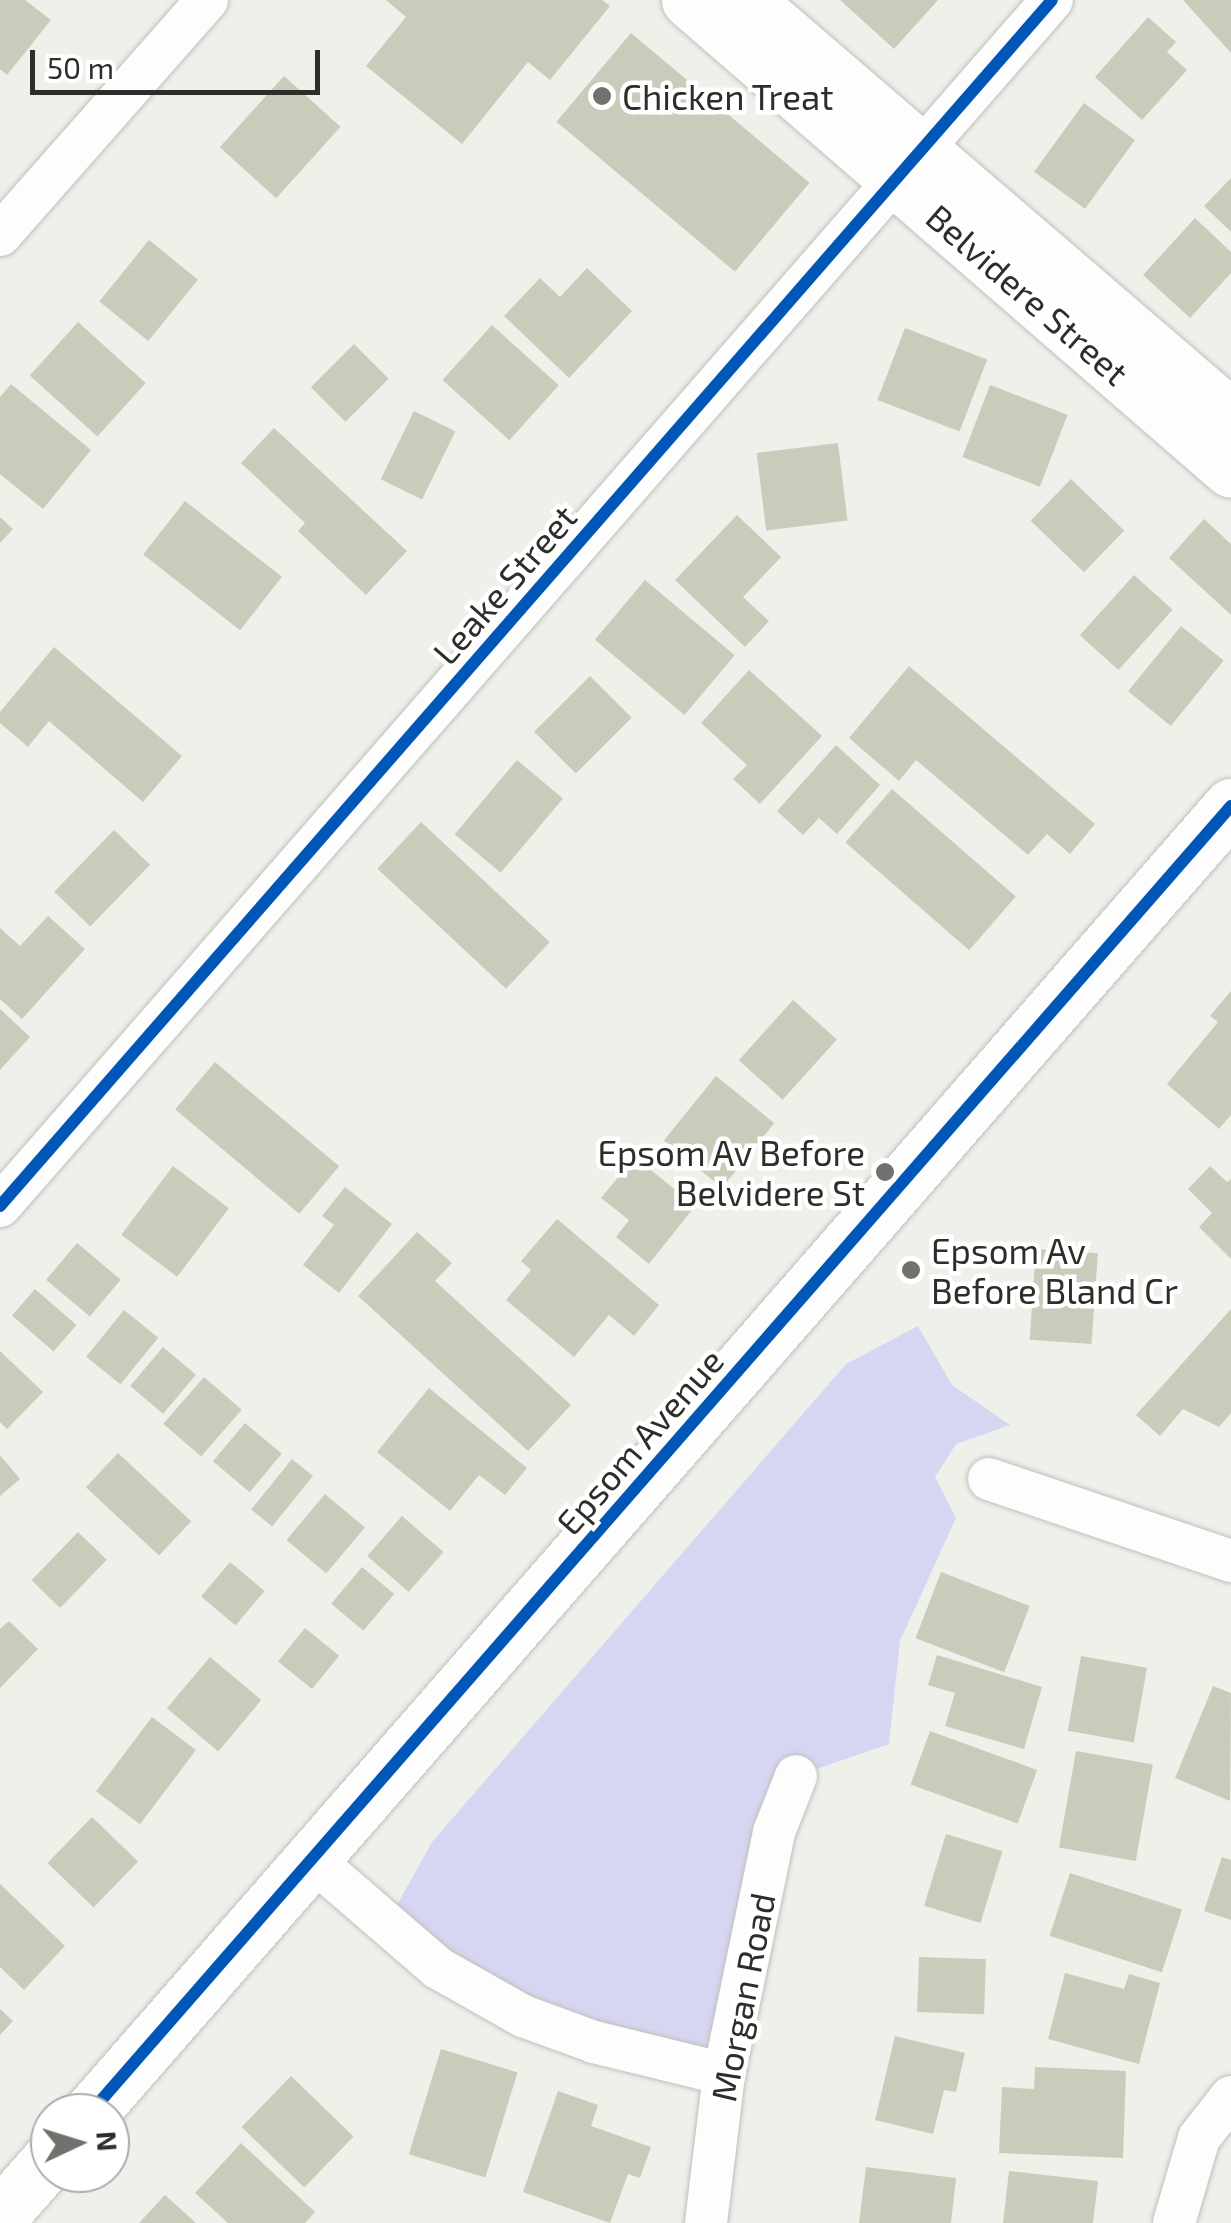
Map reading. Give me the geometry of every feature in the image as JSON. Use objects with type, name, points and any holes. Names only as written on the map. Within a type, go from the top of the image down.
[{"type":"street","points":[[0,235],[207,0]]},
{"type":"street","name":"Belvidere Street","points":[[689,0],[909,164],[1231,417]]},
{"type":"street","name":"Belvidere Street","points":[[746,0],[909,164],[1231,470]]},
{"type":"street","name":"Leake Street","points":[[0,1206],[1052,0]]},
{"type":"street","name":"Epsom Avenue","points":[[130,2119],[325,1872],[1231,806]]},
{"type":"street","name":"Epsom Avenue","points":[[110,2093],[325,1872],[1231,858]]},
{"type":"street","points":[[989,1479],[1231,1561]]},
{"type":"street","name":"Morgan Road","points":[[706,2223],[724,2074],[774,1832],[796,1776]]},
{"type":"street","points":[[325,1872],[438,1968],[523,2016],[594,2042],[724,2074]]},
{"type":"street","points":[[1174,2223],[1200,2138],[1231,2097]]},
{"type":"street","points":[[0,2216],[30,2182]]},
{"type":"street","points":[[40,2223],[66,2193]]},
{"type":"shaded area","points":[[918,1326],[952,1385],[1010,1425],[956,1444],[935,1477],[956,1518],[900,1641],[889,1744],[796,1776],[724,2074],[594,2042],[387,1923],[432,1842],[846,1364]]},
{"type":"building","points":[[0,0],[25,0],[51,20],[7,75],[0,69]]},
{"type":"building","points":[[386,0],[602,0],[610,6],[550,80],[528,62],[462,144],[366,66],[406,17]]},
{"type":"building","points":[[840,0],[938,0],[894,49]]},
{"type":"building","points":[[1183,0],[1231,0],[1231,53]]},
{"type":"building","points":[[1148,17],[1176,42],[1167,52],[1187,70],[1142,120],[1095,77]]},
{"type":"building","points":[[631,33],[809,183],[735,272],[556,122]]},
{"type":"building","points":[[284,76],[340,127],[276,198],[220,147]]},
{"type":"building","points":[[1084,103],[1135,140],[1085,209],[1034,172]]},
{"type":"building","points":[[1231,178],[1231,232],[1204,206]]},
{"type":"building","points":[[1195,218],[1231,252],[1231,273],[1190,318],[1143,275]]},
{"type":"building","points":[[149,240],[198,280],[148,341],[99,301]]},
{"type":"building","points":[[587,268],[632,311],[569,378],[504,316],[540,278],[560,297]]},
{"type":"building","points":[[78,322],[146,383],[97,436],[30,376]]},
{"type":"building","points":[[492,325],[559,385],[509,440],[442,380]]},
{"type":"building","points":[[905,328],[987,360],[960,431],[877,400]]},
{"type":"building","points":[[354,344],[389,379],[346,422],[311,387]]},
{"type":"building","points":[[11,384],[91,450],[43,509],[0,474],[0,397]]},
{"type":"building","points":[[990,385],[1067,415],[1040,487],[962,457]]},
{"type":"building","points":[[414,411],[455,431],[422,499],[381,479]]},
{"type":"building","points":[[274,428],[407,551],[366,595],[298,531],[305,523],[241,463]]},
{"type":"building","points":[[838,443],[848,520],[766,530],[757,453]]},
{"type":"building","points":[[1071,479],[1124,530],[1084,572],[1031,521]]},
{"type":"building","points":[[185,501],[282,577],[240,630],[143,555]]},
{"type":"building","points":[[737,515],[781,557],[743,597],[769,621],[745,647],[675,580]]},
{"type":"building","points":[[0,517],[13,529],[0,543]]},
{"type":"building","points":[[1204,519],[1231,544],[1231,615],[1169,558]]},
{"type":"building","points":[[1134,575],[1173,610],[1118,670],[1080,635]]},
{"type":"building","points":[[645,580],[735,655],[684,715],[595,640]]},
{"type":"building","points":[[1181,626],[1224,661],[1171,726],[1128,691]]},
{"type":"building","points":[[54,647],[182,756],[143,802],[49,721],[28,747],[0,723],[0,712]]},
{"type":"building","points":[[909,666],[1095,824],[1070,854],[1047,834],[1028,855],[916,760],[899,781],[849,738]]},
{"type":"building","points":[[749,670],[822,736],[760,804],[733,779],[747,765],[701,723]]},
{"type":"building","points":[[590,676],[632,718],[576,774],[534,732]]},
{"type":"building","points":[[836,745],[880,785],[837,834],[819,818],[803,835],[777,811]]},
{"type":"building","points":[[517,760],[563,799],[501,873],[455,834]]},
{"type":"building","points":[[892,789],[1016,897],[969,950],[845,843]]},
{"type":"building","points":[[421,822],[550,942],[506,989],[377,869]]},
{"type":"building","points":[[114,830],[150,865],[90,927],[54,892]]},
{"type":"building","points":[[48,916],[85,949],[22,1019],[0,999],[0,928],[20,946]]},
{"type":"building","points":[[1231,991],[1231,1115],[1219,1129],[1167,1084],[1218,1022],[1210,1016]]},
{"type":"building","points":[[793,1000],[837,1039],[783,1100],[739,1060]]},
{"type":"building","points":[[0,1009],[30,1037],[0,1070]]},
{"type":"building","points":[[215,1062],[339,1166],[299,1214],[175,1109]]},
{"type":"building","points":[[716,1076],[774,1123],[722,1188],[664,1141]]},
{"type":"building","points":[[635,1157],[695,1206],[649,1264],[616,1237],[629,1220],[601,1198]]},
{"type":"building","points":[[173,1166],[229,1208],[177,1277],[121,1235]]},
{"type":"building","points":[[1210,1166],[1227,1182],[1231,1179],[1231,1259],[1199,1227],[1212,1213],[1188,1189]]},
{"type":"building","points":[[345,1187],[392,1224],[339,1293],[303,1265],[334,1225],[322,1216]]},
{"type":"building","points":[[557,1219],[659,1305],[634,1336],[609,1315],[574,1357],[506,1300],[531,1270],[521,1261]]},
{"type":"building","points":[[417,1232],[452,1263],[435,1281],[571,1405],[528,1451],[358,1296]]},
{"type":"building","points":[[77,1243],[121,1280],[90,1316],[46,1280]]},
{"type":"building","points":[[1036,1249],[1098,1253],[1092,1344],[1030,1340]]},
{"type":"building","points":[[35,1289],[77,1325],[54,1351],[12,1315]]},
{"type":"building","points":[[1231,1309],[1231,1413],[1219,1427],[1183,1409],[1160,1436],[1136,1415]]},
{"type":"building","points":[[124,1310],[158,1338],[120,1384],[86,1357]]},
{"type":"building","points":[[163,1347],[196,1375],[163,1414],[130,1386]]},
{"type":"building","points":[[0,1351],[43,1392],[7,1429],[0,1422]]},
{"type":"building","points":[[204,1377],[242,1410],[201,1457],[163,1424]]},
{"type":"building","points":[[429,1388],[527,1468],[505,1495],[479,1475],[450,1511],[377,1452]]},
{"type":"building","points":[[245,1423],[282,1454],[250,1492],[213,1461]]},
{"type":"building","points":[[118,1453],[191,1521],[159,1556],[86,1487]]},
{"type":"building","points":[[0,1455],[20,1479],[0,1496]]},
{"type":"building","points":[[292,1459],[313,1476],[272,1527],[251,1510]]},
{"type":"building","points":[[325,1494],[365,1527],[326,1573],[286,1540]]},
{"type":"building","points":[[402,1516],[444,1552],[409,1592],[367,1556]]},
{"type":"building","points":[[78,1532],[107,1560],[60,1608],[31,1580]]},
{"type":"building","points":[[230,1562],[264,1591],[236,1625],[201,1596]]},
{"type":"building","points":[[362,1567],[394,1594],[363,1631],[331,1604]]},
{"type":"building","points":[[941,1572],[1030,1606],[1004,1672],[916,1638]]},
{"type":"building","points":[[9,1621],[38,1649],[0,1688],[0,1629]]},
{"type":"building","points":[[305,1628],[339,1656],[312,1689],[278,1661]]},
{"type":"building","points":[[937,1655],[1042,1687],[1024,1749],[945,1726],[955,1693],[928,1685]]},
{"type":"building","points":[[1081,1656],[1147,1668],[1134,1742],[1068,1731]]},
{"type":"building","points":[[210,1657],[261,1700],[218,1751],[167,1708]]},
{"type":"building","points":[[1213,1686],[1231,1693],[1230,1801],[1175,1778]]},
{"type":"building","points":[[152,1717],[196,1750],[140,1824],[96,1791]]},
{"type":"building","points":[[930,1731],[1037,1770],[1018,1824],[911,1785]]},
{"type":"building","points":[[1076,1751],[1153,1765],[1136,1861],[1059,1848]]},
{"type":"building","points":[[92,1817],[138,1861],[94,1907],[48,1863]]},
{"type":"building","points":[[946,1834],[1002,1851],[980,1923],[924,1906]]},
{"type":"building","points":[[1222,1857],[1231,1860],[1231,1920],[1204,1911]]},
{"type":"building","points":[[1070,1873],[1182,1909],[1162,1972],[1050,1936]]},
{"type":"building","points":[[0,1884],[65,1946],[24,1990],[0,1967]]},
{"type":"building","points":[[919,1957],[986,1959],[984,2014],[917,2012]]},
{"type":"building","points":[[1065,1973],[1124,1989],[1129,1974],[1160,1983],[1139,2064],[1048,2039]]},
{"type":"building","points":[[0,2009],[13,2021],[0,2035]]},
{"type":"building","points":[[895,2036],[965,2053],[956,2092],[944,2090],[933,2134],[875,2120]]},
{"type":"building","points":[[441,2049],[518,2072],[485,2178],[409,2154]]},
{"type":"building","points":[[1035,2067],[1126,2071],[1123,2158],[999,2153],[1002,2087],[1034,2089]]},
{"type":"building","points":[[291,2076],[354,2136],[304,2188],[242,2127]]},
{"type":"building","points":[[558,2091],[598,2105],[591,2126],[651,2147],[640,2178],[628,2174],[610,2223],[523,2192]]},
{"type":"building","points":[[241,2143],[315,2212],[305,2223],[228,2223],[195,2193]]},
{"type":"building","points":[[866,2167],[956,2178],[951,2223],[859,2223]]},
{"type":"building","points":[[1009,2171],[1098,2181],[1093,2223],[1003,2223]]},
{"type":"building","points":[[165,2195],[196,2223],[139,2223]]},
{"type":"cycle path","points":[[0,1206],[1052,0]]},
{"type":"cycle path","points":[[107,2093],[1231,806]]},
{"type":"place","name":"Chicken Treat","points":[[602,96]]},
{"type":"place","name":"Epsom Av Before Belvidere St","points":[[885,1172]]},
{"type":"place","name":"Epsom Av Before Bland Cr","points":[[911,1270]]}]
